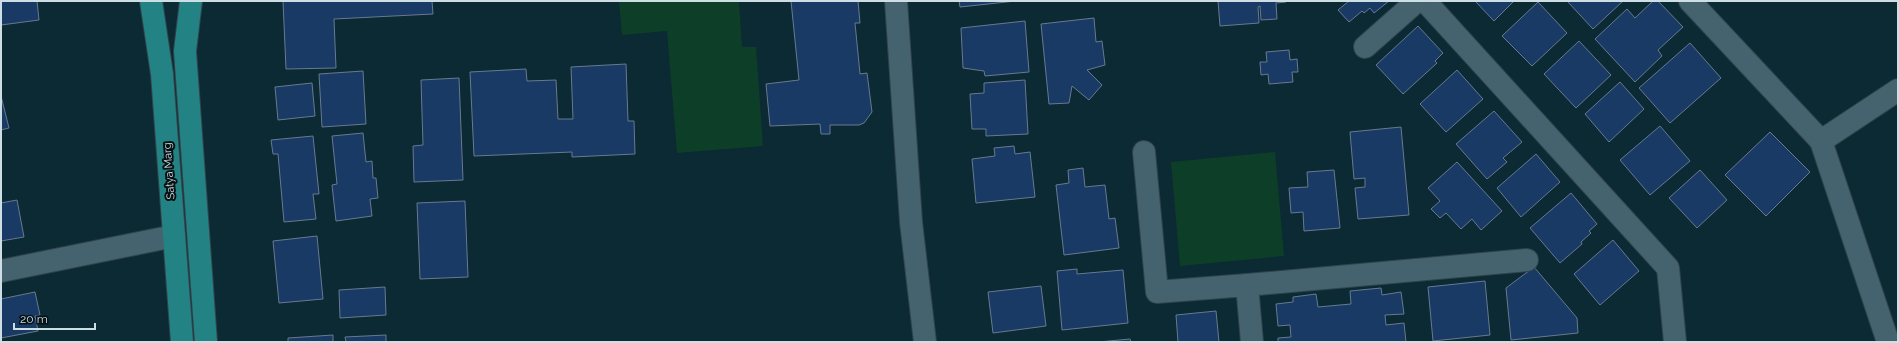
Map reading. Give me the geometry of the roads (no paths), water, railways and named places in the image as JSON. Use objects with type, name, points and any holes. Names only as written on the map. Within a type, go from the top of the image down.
[{"type":"main road","name":"Satya Marg","points":[[151,1],[162,74],[182,342]]},
{"type":"main road","points":[[191,1],[185,51],[206,342]]},
{"type":"street","points":[[896,1],[911,222],[925,342]]},
{"type":"street","points":[[1365,47],[1417,1]]},
{"type":"street","points":[[1425,1],[1668,268],[1675,342]]},
{"type":"street","points":[[1690,1],[1821,142],[1888,342]]},
{"type":"street","points":[[1821,142],[1898,90]]},
{"type":"street","points":[[1144,152],[1157,292],[1527,260]]},
{"type":"street","points":[[1,271],[174,236]]},
{"type":"street","points":[[1247,285],[1252,342]]}]
